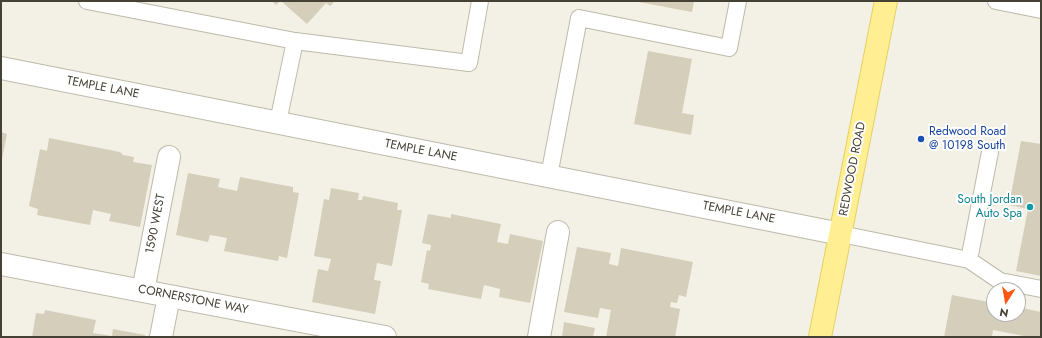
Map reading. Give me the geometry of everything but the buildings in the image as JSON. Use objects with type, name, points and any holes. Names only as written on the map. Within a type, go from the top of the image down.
[{"type":"main road","name":"REDWOOD ROAD","points":[[820,337],[886,1]]},
{"type":"street","name":"TEMPLE LANE","points":[[1,68],[840,234]]},
{"type":"street","name":"1590 WEST","points":[[143,291],[169,157]]},
{"type":"street","points":[[539,337],[558,232]]},
{"type":"street","name":"CORNERSTONE WAY","points":[[1,264],[385,337]]},
{"type":"street","points":[[161,337],[169,296]]},
{"type":"lane","points":[[87,1],[295,42],[469,63],[480,1]]},
{"type":"lane","points":[[549,176],[579,18],[729,48],[738,1]]},
{"type":"lane","points":[[996,1],[1041,10]]},
{"type":"lane","points":[[278,122],[295,42]]},
{"type":"lane","points":[[969,260],[990,152]]},
{"type":"lane","points":[[840,234],[969,260],[1000,281],[1041,289]]},
{"type":"place","name":"Redwood Road @ 10198 South","points":[[921,139]]},
{"type":"place","name":"South Jordan Auto Spa","points":[[1030,207]]}]
